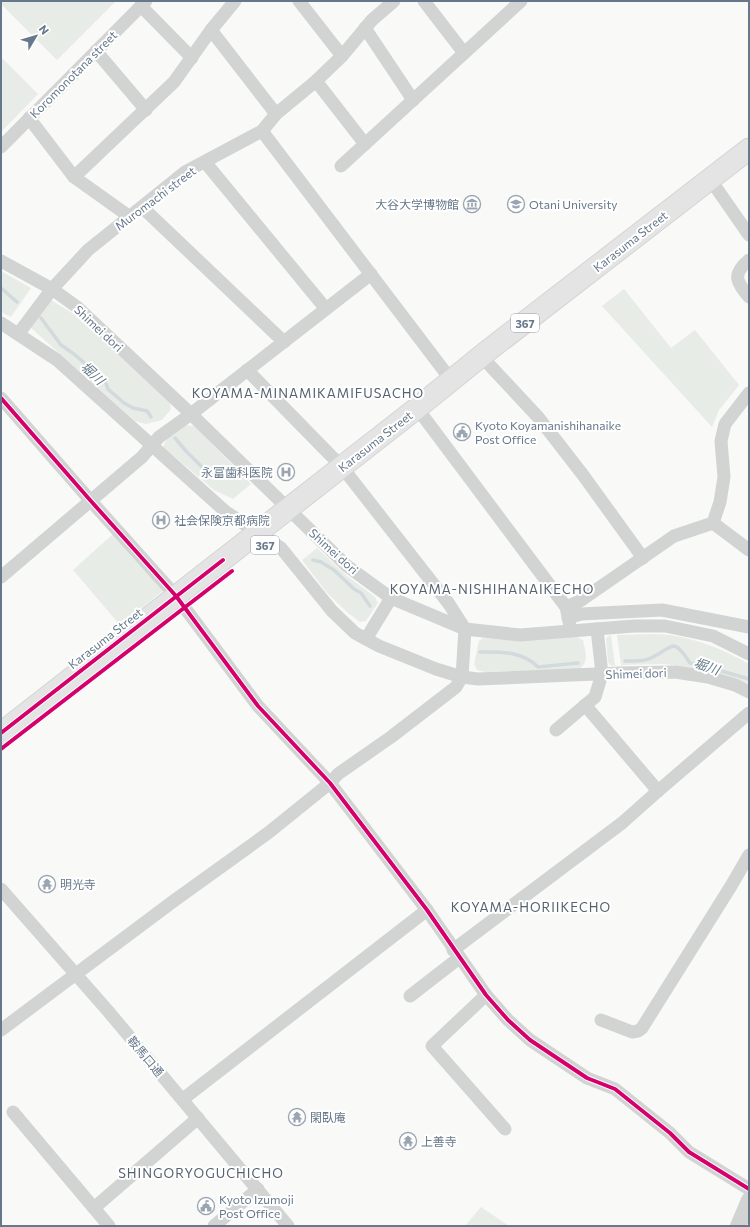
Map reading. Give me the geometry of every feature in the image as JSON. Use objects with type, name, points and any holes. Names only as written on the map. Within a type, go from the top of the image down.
[{"type":"highway","name":"Karasuma Street","points":[[421,414],[452,380],[486,362],[565,311],[714,185],[749,149]]},
{"type":"highway","name":"Karasuma Street","points":[[714,185],[749,166]]},
{"type":"highway","name":"Karasuma Street","points":[[1,749],[180,602],[486,362]]},
{"type":"highway","name":"Karasuma Street","points":[[1,733],[180,602]]},
{"type":"street","points":[[74,177],[174,82],[210,30],[235,1]]},
{"type":"street","points":[[299,1],[342,56]]},
{"type":"street","name":"Muromachi street","points":[[18,333],[52,289],[88,250],[143,208],[185,172],[262,131],[276,114],[316,81],[342,56],[372,20],[394,1]]},
{"type":"street","points":[[424,1],[464,53]]},
{"type":"street","points":[[341,166],[521,1]]},
{"type":"street","points":[[143,4],[192,58]]},
{"type":"street","name":"Koromonotana street","points":[[1,147],[143,4]]},
{"type":"street","points":[[365,28],[413,100]]},
{"type":"street","points":[[210,30],[276,114]]},
{"type":"street","points":[[96,51],[146,110]]},
{"type":"street","points":[[316,81],[365,144]]},
{"type":"street","points":[[29,118],[74,177],[130,217]]},
{"type":"street","points":[[262,131],[452,380]]},
{"type":"street","points":[[205,162],[326,309]]},
{"type":"street","points":[[714,185],[749,235]]},
{"type":"street","points":[[143,208],[284,342]]},
{"type":"street","points":[[749,260],[739,270],[738,278],[739,284],[749,297]]},
{"type":"street","name":"Shimei dori","points":[[1,261],[52,289],[77,307],[191,414],[347,566],[391,598],[465,629],[520,635],[597,629],[665,626],[713,636],[749,654]]},
{"type":"street","points":[[1,577],[142,457],[159,437],[191,414],[371,274]]},
{"type":"street","name":"Shimei dori","points":[[1,323],[57,360],[226,512],[281,548],[332,611],[355,633],[379,646],[436,670],[462,677],[478,679],[675,672],[708,677],[735,685],[749,692]]},
{"type":"street","points":[[486,362],[538,417],[583,475],[643,558]]},
{"type":"street","points":[[1,1030],[175,900],[268,833],[338,774],[391,737],[456,687],[462,677],[465,629],[436,586],[346,472],[248,370]]},
{"type":"street","points":[[713,523],[720,502],[724,476],[721,441],[725,424],[749,393]]},
{"type":"street","points":[[1,398],[180,602],[258,706],[330,782],[426,910],[486,995],[508,1020],[530,1040],[588,1078],[615,1089],[670,1133],[689,1152],[749,1189]]},
{"type":"street","points":[[421,414],[567,612],[571,631]]},
{"type":"street","points":[[567,612],[580,601],[674,536],[713,523]]},
{"type":"street","points":[[713,523],[749,550]]},
{"type":"street","points":[[366,639],[391,598]]},
{"type":"street","points":[[567,612],[582,614],[662,610],[749,627]]},
{"type":"street","points":[[556,730],[595,697],[602,674],[597,629]]},
{"type":"street","points":[[585,705],[658,790]]},
{"type":"street","points":[[410,996],[456,954],[622,823],[658,790],[749,713]]},
{"type":"street","points":[[601,1020],[632,1032],[638,1031],[642,1028],[727,893],[749,855]]},
{"type":"street","name":"鞍馬口通","points":[[1,889],[183,1099],[288,1226]]},
{"type":"street","points":[[183,1099],[426,910]]},
{"type":"street","points":[[486,995],[432,1046],[504,1129]]},
{"type":"street","points":[[13,1112],[109,1226]]},
{"type":"street","points":[[94,1208],[198,1118]]},
{"type":"street","points":[[214,1226],[258,1189]]},
{"type":"street","points":[[738,1226],[749,1200]]},
{"type":"shaded area","points":[[1,1],[116,1],[57,60],[1,4]]},
{"type":"shaded area","points":[[1,57],[38,94],[1,132]]},
{"type":"shaded area","points":[[1,271],[31,288],[11,317],[1,312]]},
{"type":"shaded area","points":[[624,289],[671,348],[695,330],[739,385],[719,410],[712,427],[602,306]]},
{"type":"shaded area","points":[[51,300],[72,313],[91,329],[170,402],[171,409],[162,420],[146,424],[135,421],[30,327]]},
{"type":"shaded area","points":[[184,425],[195,426],[251,484],[233,499],[214,490],[163,447],[167,438]]},
{"type":"shaded area","points":[[113,534],[164,590],[120,625],[73,570]]},
{"type":"shaded area","points":[[317,548],[347,576],[375,597],[378,603],[366,621],[360,622],[327,593],[302,560]]},
{"type":"shaded area","points":[[611,635],[615,666],[610,665],[608,662],[606,639]]},
{"type":"shaded area","points":[[617,635],[670,635],[691,639],[711,646],[749,664],[749,684],[711,671],[665,664],[621,665]]},
{"type":"shaded area","points":[[577,637],[583,640],[586,652],[585,663],[579,669],[485,672],[477,670],[474,664],[479,641],[483,638],[525,640]]},
{"type":"shaded area","points":[[481,1207],[509,1226],[465,1226]]},
{"type":"waterway","name":"堀川","points":[[1,288],[17,302]]},
{"type":"waterway","name":"堀川","points":[[41,318],[61,345],[74,354],[105,381],[108,389],[124,403],[133,408],[147,411],[151,417]]},
{"type":"waterway","points":[[175,438],[204,469],[219,471],[234,478]]},
{"type":"waterway","points":[[313,560],[321,562],[334,570],[354,589],[361,593],[370,606]]},
{"type":"waterway","name":"堀川","points":[[625,661],[645,660],[672,646],[676,646],[690,663],[749,679]]},
{"type":"waterway","name":"堀川","points":[[480,652],[518,655],[532,662],[538,667],[578,663]]},
{"type":"cycle path","points":[[1,398],[176,596],[258,706],[330,783],[427,910],[486,995],[508,1020],[530,1040],[587,1078],[615,1089],[670,1133],[689,1152],[749,1189]]},
{"type":"cycle path","points":[[1,733],[223,560]]},
{"type":"cycle path","points":[[1,749],[232,571]]},
{"type":"place","name":"大谷大学博物館","points":[[472,204]]},
{"type":"place","name":"Otani University","points":[[516,204]]},
{"type":"place","name":"Kyoto Koyamanishihanaike Post Office","points":[[462,432]]},
{"type":"place","name":"永富歯科医院","points":[[286,472]]},
{"type":"place","name":"社会保険京都病院","points":[[161,520]]},
{"type":"place","name":"明光寺","points":[[47,884]]},
{"type":"place","name":"閑臥庵","points":[[297,1117]]},
{"type":"place","name":"上善寺","points":[[408,1141]]},
{"type":"place","name":"Kyoto Izumoji Post Office","points":[[206,1206]]},
{"type":"district","name":"KOYAMA-MINAMIKAMIFUSACHO","points":[[308,393]]},
{"type":"district","name":"KOYAMA-NISHIHANAIKECHO","points":[[492,589]]},
{"type":"district","name":"KOYAMA-HORIIKECHO","points":[[531,907]]},
{"type":"district","name":"SHINGORYOGUCHICHO","points":[[201,1173]]}]
